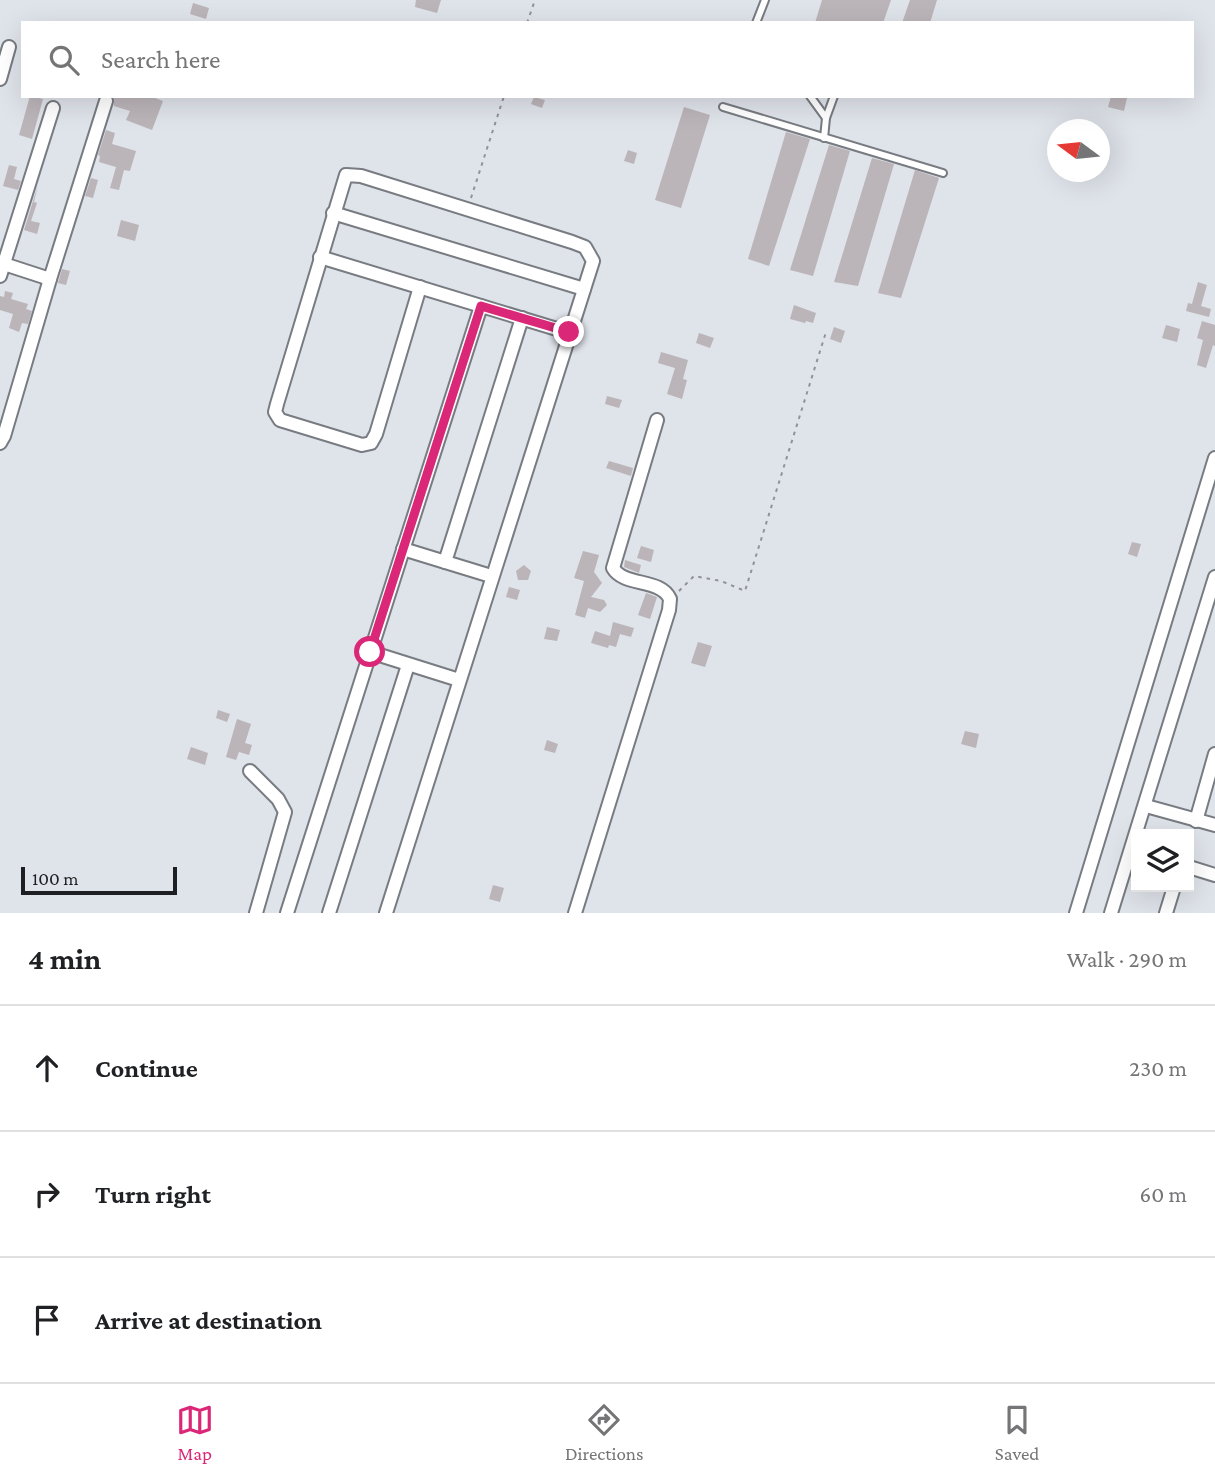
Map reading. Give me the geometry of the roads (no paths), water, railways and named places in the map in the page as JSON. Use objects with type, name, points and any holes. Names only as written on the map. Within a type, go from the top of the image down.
[{"type":"street","points":[[1,70],[9,47]]},
{"type":"street","points":[[0,443],[106,101]]},
{"type":"street","points":[[50,279],[2,270],[53,108]]},
{"type":"street","points":[[386,913],[593,261],[585,247],[349,174],[343,180],[275,412],[280,420],[362,445],[370,444],[420,287]]},
{"type":"street","points":[[333,213],[583,289]]},
{"type":"street","points":[[320,257],[569,332]]},
{"type":"street","points":[[287,913],[481,306]]},
{"type":"street","points":[[445,562],[522,318]]},
{"type":"street","points":[[575,913],[669,602],[668,594],[662,589],[618,575],[613,568],[657,420]]},
{"type":"street","points":[[1076,913],[1215,458]]},
{"type":"street","points":[[403,549],[491,576]]},
{"type":"street","points":[[1139,829],[1213,592],[1215,577]]},
{"type":"street","points":[[370,652],[458,680]]},
{"type":"street","points":[[329,913],[408,665]]},
{"type":"street","points":[[1196,821],[1215,754]]},
{"type":"street","points":[[250,771],[278,799],[285,812],[256,913]]},
{"type":"street","points":[[1146,806],[1215,825]]},
{"type":"street","points":[[1111,913],[1131,856]]},
{"type":"street","points":[[1194,869],[1215,875]]},
{"type":"street","points":[[1166,913],[1172,892]]},
{"type":"lane","points":[[758,21],[765,0]]},
{"type":"lane","points":[[811,98],[826,118]]},
{"type":"lane","points":[[824,138],[826,118],[833,98]]},
{"type":"lane","points":[[723,107],[943,173]]}]
